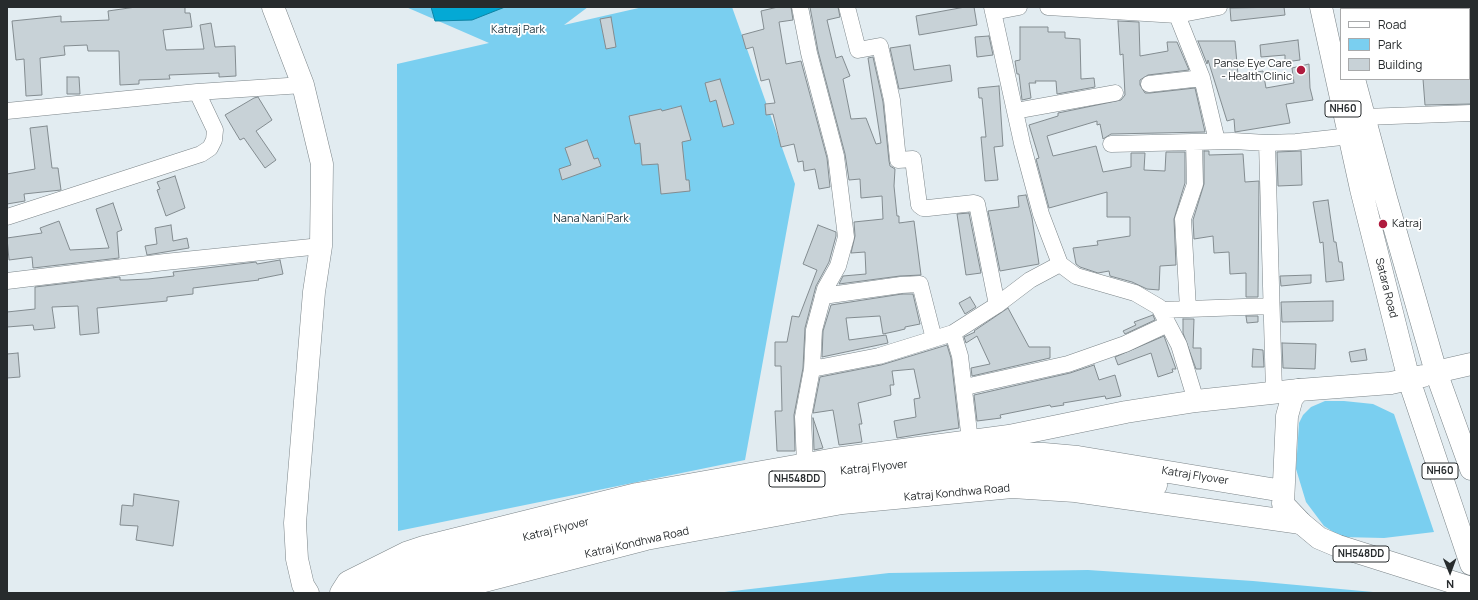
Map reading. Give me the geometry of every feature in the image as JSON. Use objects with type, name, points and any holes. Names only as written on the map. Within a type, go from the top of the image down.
[{"type":"main road","points":[[273,7],[303,86],[322,164],[321,246],[314,292],[295,523],[297,559],[303,585],[308,593]]},
{"type":"main road","name":"Satara Road","points":[[1321,7],[1340,65]]},
{"type":"main road","points":[[1335,7],[1340,26]]},
{"type":"main road","name":"Satara Road","points":[[1345,80],[1361,130],[1409,380],[1471,562]]},
{"type":"main road","name":"NH60","points":[[1354,80],[1361,130],[1386,198],[1436,372],[1471,469]]},
{"type":"main road","points":[[341,593],[348,582],[406,553],[435,544],[637,494],[805,464],[1009,436],[1126,412],[1196,401],[1274,392],[1391,383],[1409,380],[1471,364]]},
{"type":"main road","points":[[1283,497],[1287,416],[1292,398],[1299,390]]},
{"type":"main road","name":"Katraj Flyover","points":[[358,593],[412,569],[455,555],[639,509],[838,472],[1011,454],[1044,454],[1078,457],[1246,492]]},
{"type":"main road","name":"Katraj Flyover","points":[[398,593],[444,575],[643,524],[840,488],[1012,470],[1042,470],[1283,497]]},
{"type":"main road","name":"Katraj Kondhwa Road","points":[[438,593],[646,539],[842,503],[1012,487],[1075,491],[1301,523]]},
{"type":"main road","name":"NH548DD","points":[[1283,497],[1301,523],[1319,538],[1338,546],[1471,588]]},
{"type":"street","points":[[800,7],[809,52],[836,156],[846,237],[838,266],[823,296],[814,330],[812,369],[803,417],[805,464]]},
{"type":"street","points":[[846,7],[858,50],[880,46],[892,100],[898,160],[913,159],[918,205],[928,208],[974,203],[977,204],[997,305]]},
{"type":"street","points":[[1019,7],[993,9],[1022,143],[1042,214],[1060,264],[1076,276],[1135,293],[1159,307],[1179,345],[1196,401]]},
{"type":"street","points":[[1048,7],[1131,9],[1177,15],[1219,7]]},
{"type":"street","points":[[1177,15],[1202,78],[1216,141]]},
{"type":"street","points":[[1149,84],[1202,78]]},
{"type":"street","points":[[7,111],[197,92],[303,86]]},
{"type":"street","points":[[7,217],[47,206],[201,154],[210,148],[214,140],[215,130],[197,92]]},
{"type":"street","points":[[1015,111],[1115,93]]},
{"type":"street","points":[[1111,144],[1216,141],[1267,143],[1471,113]]},
{"type":"street","points":[[1188,310],[1184,219],[1195,184],[1194,142]]},
{"type":"street","points":[[1267,143],[1274,392]]},
{"type":"street","points":[[7,281],[165,262],[321,246]]},
{"type":"street","points":[[812,369],[879,356],[953,333],[997,305],[1030,280],[1060,264]]},
{"type":"street","points":[[823,296],[918,283],[922,286],[934,339]]},
{"type":"street","points":[[965,387],[1068,364],[1125,344],[1165,317],[1188,310],[1271,306]]},
{"type":"street","points":[[953,333],[960,356],[965,387],[970,442]]},
{"type":"green space","name":"Nana Nani Park","points":[[406,7],[588,7],[564,25],[643,7],[732,7],[795,184],[745,460],[398,531],[397,64],[489,43]]},
{"type":"green space","points":[[1325,401],[1373,404],[1394,414],[1434,532],[1384,538],[1341,537],[1324,526],[1306,502],[1296,469],[1299,423],[1303,415],[1311,407]]},
{"type":"green space","points":[[1088,570],[1253,581],[1384,593],[716,593],[889,573]]},
{"type":"shaded area","points":[[431,7],[505,7],[472,20],[435,21]]},
{"type":"building","points":[[136,7],[185,7],[185,13],[190,13],[192,27],[163,30],[166,50],[204,49],[200,25],[211,23],[215,47],[235,46],[236,76],[219,77],[219,73],[169,75],[170,79],[139,80],[139,84],[120,85],[119,51],[88,51],[87,45],[64,46],[65,55],[40,58],[42,95],[26,96],[24,59],[16,60],[12,21],[61,16],[61,22],[109,20],[108,11]]},
{"type":"building","points":[[778,7],[791,7],[793,20],[779,22],[786,64],[801,61],[827,158],[830,187],[819,189],[815,169],[804,171],[803,161],[798,162],[794,144],[781,147],[773,114],[766,115],[765,104],[775,103],[769,79],[761,81],[753,47],[746,49],[742,35],[764,29],[761,11]]},
{"type":"building","points":[[810,7],[838,7],[840,17],[827,20],[836,58],[842,56],[850,76],[843,79],[851,119],[866,118],[876,144],[881,143],[868,58],[873,57],[883,102],[889,161],[890,166],[895,169],[894,186],[897,216],[899,216],[899,223],[914,221],[921,275],[900,276],[839,284],[843,276],[866,274],[865,252],[851,253],[855,236],[854,222],[883,219],[882,196],[861,198],[860,179],[849,180],[845,154],[818,51]]},
{"type":"building","points":[[965,7],[974,7],[977,25],[919,35],[916,16]]},
{"type":"building","points":[[1284,7],[1285,15],[1231,21],[1230,8]]},
{"type":"building","points":[[611,17],[616,47],[606,49],[600,19]]},
{"type":"building","points":[[1118,21],[1139,22],[1140,56],[1168,51],[1167,42],[1177,42],[1189,70],[1148,75],[1140,80],[1140,85],[1145,93],[1195,88],[1205,132],[1111,134],[1103,139],[1100,124],[1097,125],[1097,121],[1047,136],[1053,156],[1096,146],[1103,172],[1131,167],[1131,153],[1145,153],[1144,170],[1165,171],[1166,152],[1185,152],[1185,183],[1174,219],[1176,265],[1160,266],[1159,290],[1147,289],[1132,282],[1110,276],[1109,271],[1098,273],[1080,267],[1076,264],[1073,248],[1098,245],[1097,241],[1130,236],[1130,217],[1107,217],[1107,192],[1049,208],[1036,159],[1039,158],[1029,125],[1058,116],[1058,113],[1121,100],[1125,95],[1123,54],[1120,55]]},
{"type":"building","points":[[1020,27],[1048,27],[1048,32],[1065,32],[1065,38],[1080,39],[1081,79],[1094,78],[1095,87],[1057,94],[1056,81],[1035,81],[1036,83],[1029,83],[1031,98],[1022,100],[1019,74],[1017,74],[1015,61],[1020,60]]},
{"type":"building","points":[[989,36],[993,55],[977,57],[975,37]]},
{"type":"building","points":[[1298,40],[1300,60],[1285,62],[1285,55],[1261,57],[1260,45]]},
{"type":"building","points":[[1198,41],[1235,41],[1238,75],[1263,71],[1266,88],[1294,83],[1292,68],[1309,64],[1310,88],[1313,100],[1286,104],[1290,123],[1235,132],[1234,119],[1227,121],[1208,60],[1207,64]]},
{"type":"building","points":[[910,45],[914,70],[950,65],[952,81],[899,89],[890,48]]},
{"type":"building","points":[[67,77],[79,77],[80,94],[67,94]]},
{"type":"building","points":[[720,79],[734,124],[723,127],[716,100],[710,102],[705,83]]},
{"type":"building","points":[[1471,79],[1471,104],[1425,105],[1423,80]]},
{"type":"building","points":[[999,86],[1003,146],[994,147],[998,180],[985,181],[981,137],[986,137],[982,98],[979,98],[978,88]]},
{"type":"building","points":[[258,97],[272,120],[256,131],[276,160],[265,168],[244,138],[240,140],[225,115]]},
{"type":"building","points":[[681,106],[691,140],[682,142],[686,180],[689,180],[690,191],[661,194],[658,164],[642,165],[640,143],[635,144],[629,116],[661,109],[662,111]]},
{"type":"building","points":[[47,126],[52,168],[58,168],[61,190],[24,194],[25,201],[7,204],[7,174],[35,169],[30,128]]},
{"type":"building","points":[[587,140],[594,159],[598,158],[601,166],[562,180],[559,169],[571,165],[565,148]]},
{"type":"building","points":[[1204,151],[1209,151],[1209,155],[1243,154],[1245,182],[1259,181],[1258,297],[1246,297],[1246,273],[1230,274],[1229,252],[1214,253],[1213,236],[1194,239],[1193,220],[1204,184]]},
{"type":"building","points":[[1301,151],[1302,185],[1278,186],[1277,152]]},
{"type":"building","points":[[175,176],[185,208],[166,216],[157,190],[160,189],[157,182]]},
{"type":"building","points":[[1026,195],[1032,218],[1039,264],[1000,271],[988,211],[1019,207],[1018,196]]},
{"type":"building","points":[[1328,200],[1334,242],[1336,242],[1339,262],[1342,262],[1344,280],[1326,282],[1323,242],[1320,243],[1313,202]]},
{"type":"building","points":[[113,203],[122,230],[117,232],[119,258],[33,268],[32,257],[9,260],[7,238],[42,233],[40,228],[59,221],[70,250],[109,248],[96,209]]},
{"type":"building","points":[[969,213],[981,273],[966,275],[957,214]]},
{"type":"building","points":[[171,225],[173,241],[187,238],[189,248],[147,255],[145,246],[157,244],[155,228]]},
{"type":"building","points":[[818,225],[836,232],[836,236],[829,262],[816,286],[805,328],[803,368],[794,415],[795,451],[777,451],[775,411],[782,411],[781,366],[775,366],[775,342],[787,342],[792,316],[799,317],[817,270],[803,264]]},
{"type":"building","points":[[280,260],[283,274],[258,279],[259,280],[193,288],[193,294],[167,297],[167,301],[97,308],[99,333],[80,335],[78,306],[52,307],[55,328],[34,330],[33,325],[7,327],[7,312],[35,309],[35,287],[120,277],[120,280],[148,279],[174,276],[173,272],[256,262],[257,264]]},
{"type":"building","points":[[1311,275],[1311,283],[1281,286],[1280,276]]},
{"type":"building","points":[[902,294],[913,294],[920,324],[883,334],[880,316],[846,318],[849,340],[886,335],[888,343],[822,357],[823,331],[831,305]]},
{"type":"building","points":[[970,297],[976,307],[965,314],[959,303]]},
{"type":"building","points":[[1333,301],[1333,321],[1282,322],[1281,302]]},
{"type":"building","points":[[1008,308],[1029,347],[1050,347],[1050,358],[972,376],[971,368],[990,364],[977,336],[966,343],[964,337],[975,332],[974,331]]},
{"type":"building","points":[[1153,315],[1155,320],[1125,334],[1123,331],[1136,325],[1134,322]]},
{"type":"building","points":[[1246,316],[1258,316],[1258,322],[1247,323]]},
{"type":"building","points":[[1183,319],[1194,319],[1193,348],[1201,348],[1201,369],[1196,369],[1183,333]]},
{"type":"building","points":[[1164,336],[1176,369],[1172,369],[1173,372],[1158,377],[1151,353],[1118,365],[1115,357]]},
{"type":"building","points":[[1282,343],[1316,344],[1315,369],[1283,368]]},
{"type":"building","points":[[947,345],[951,358],[959,428],[897,438],[894,421],[916,417],[914,399],[920,398],[914,369],[892,371],[894,385],[890,385],[891,395],[858,403],[862,424],[859,424],[862,442],[839,445],[833,410],[813,413],[820,377],[881,365]]},
{"type":"building","points":[[1253,349],[1263,350],[1264,367],[1252,367]]},
{"type":"building","points":[[1365,349],[1367,360],[1351,362],[1349,352]]},
{"type":"building","points":[[18,353],[20,377],[7,378],[7,354]]},
{"type":"building","points":[[1094,365],[1099,380],[1115,375],[1121,396],[1106,399],[1105,396],[1063,403],[1064,405],[1051,407],[1050,405],[1000,415],[1001,418],[977,421],[974,395],[1070,373]]},
{"type":"building","points":[[813,418],[823,448],[814,450]]},
{"type":"building","points":[[134,494],[179,501],[173,546],[136,540],[138,526],[120,525],[122,505],[133,506]]},
{"type":"place","name":"Panse Eye Care - Health Clinic","points":[[1301,70]]},
{"type":"place","name":"Katraj","points":[[1383,224]]},
{"type":"park label","name":"Katraj Park","points":[[518,30]]}]
